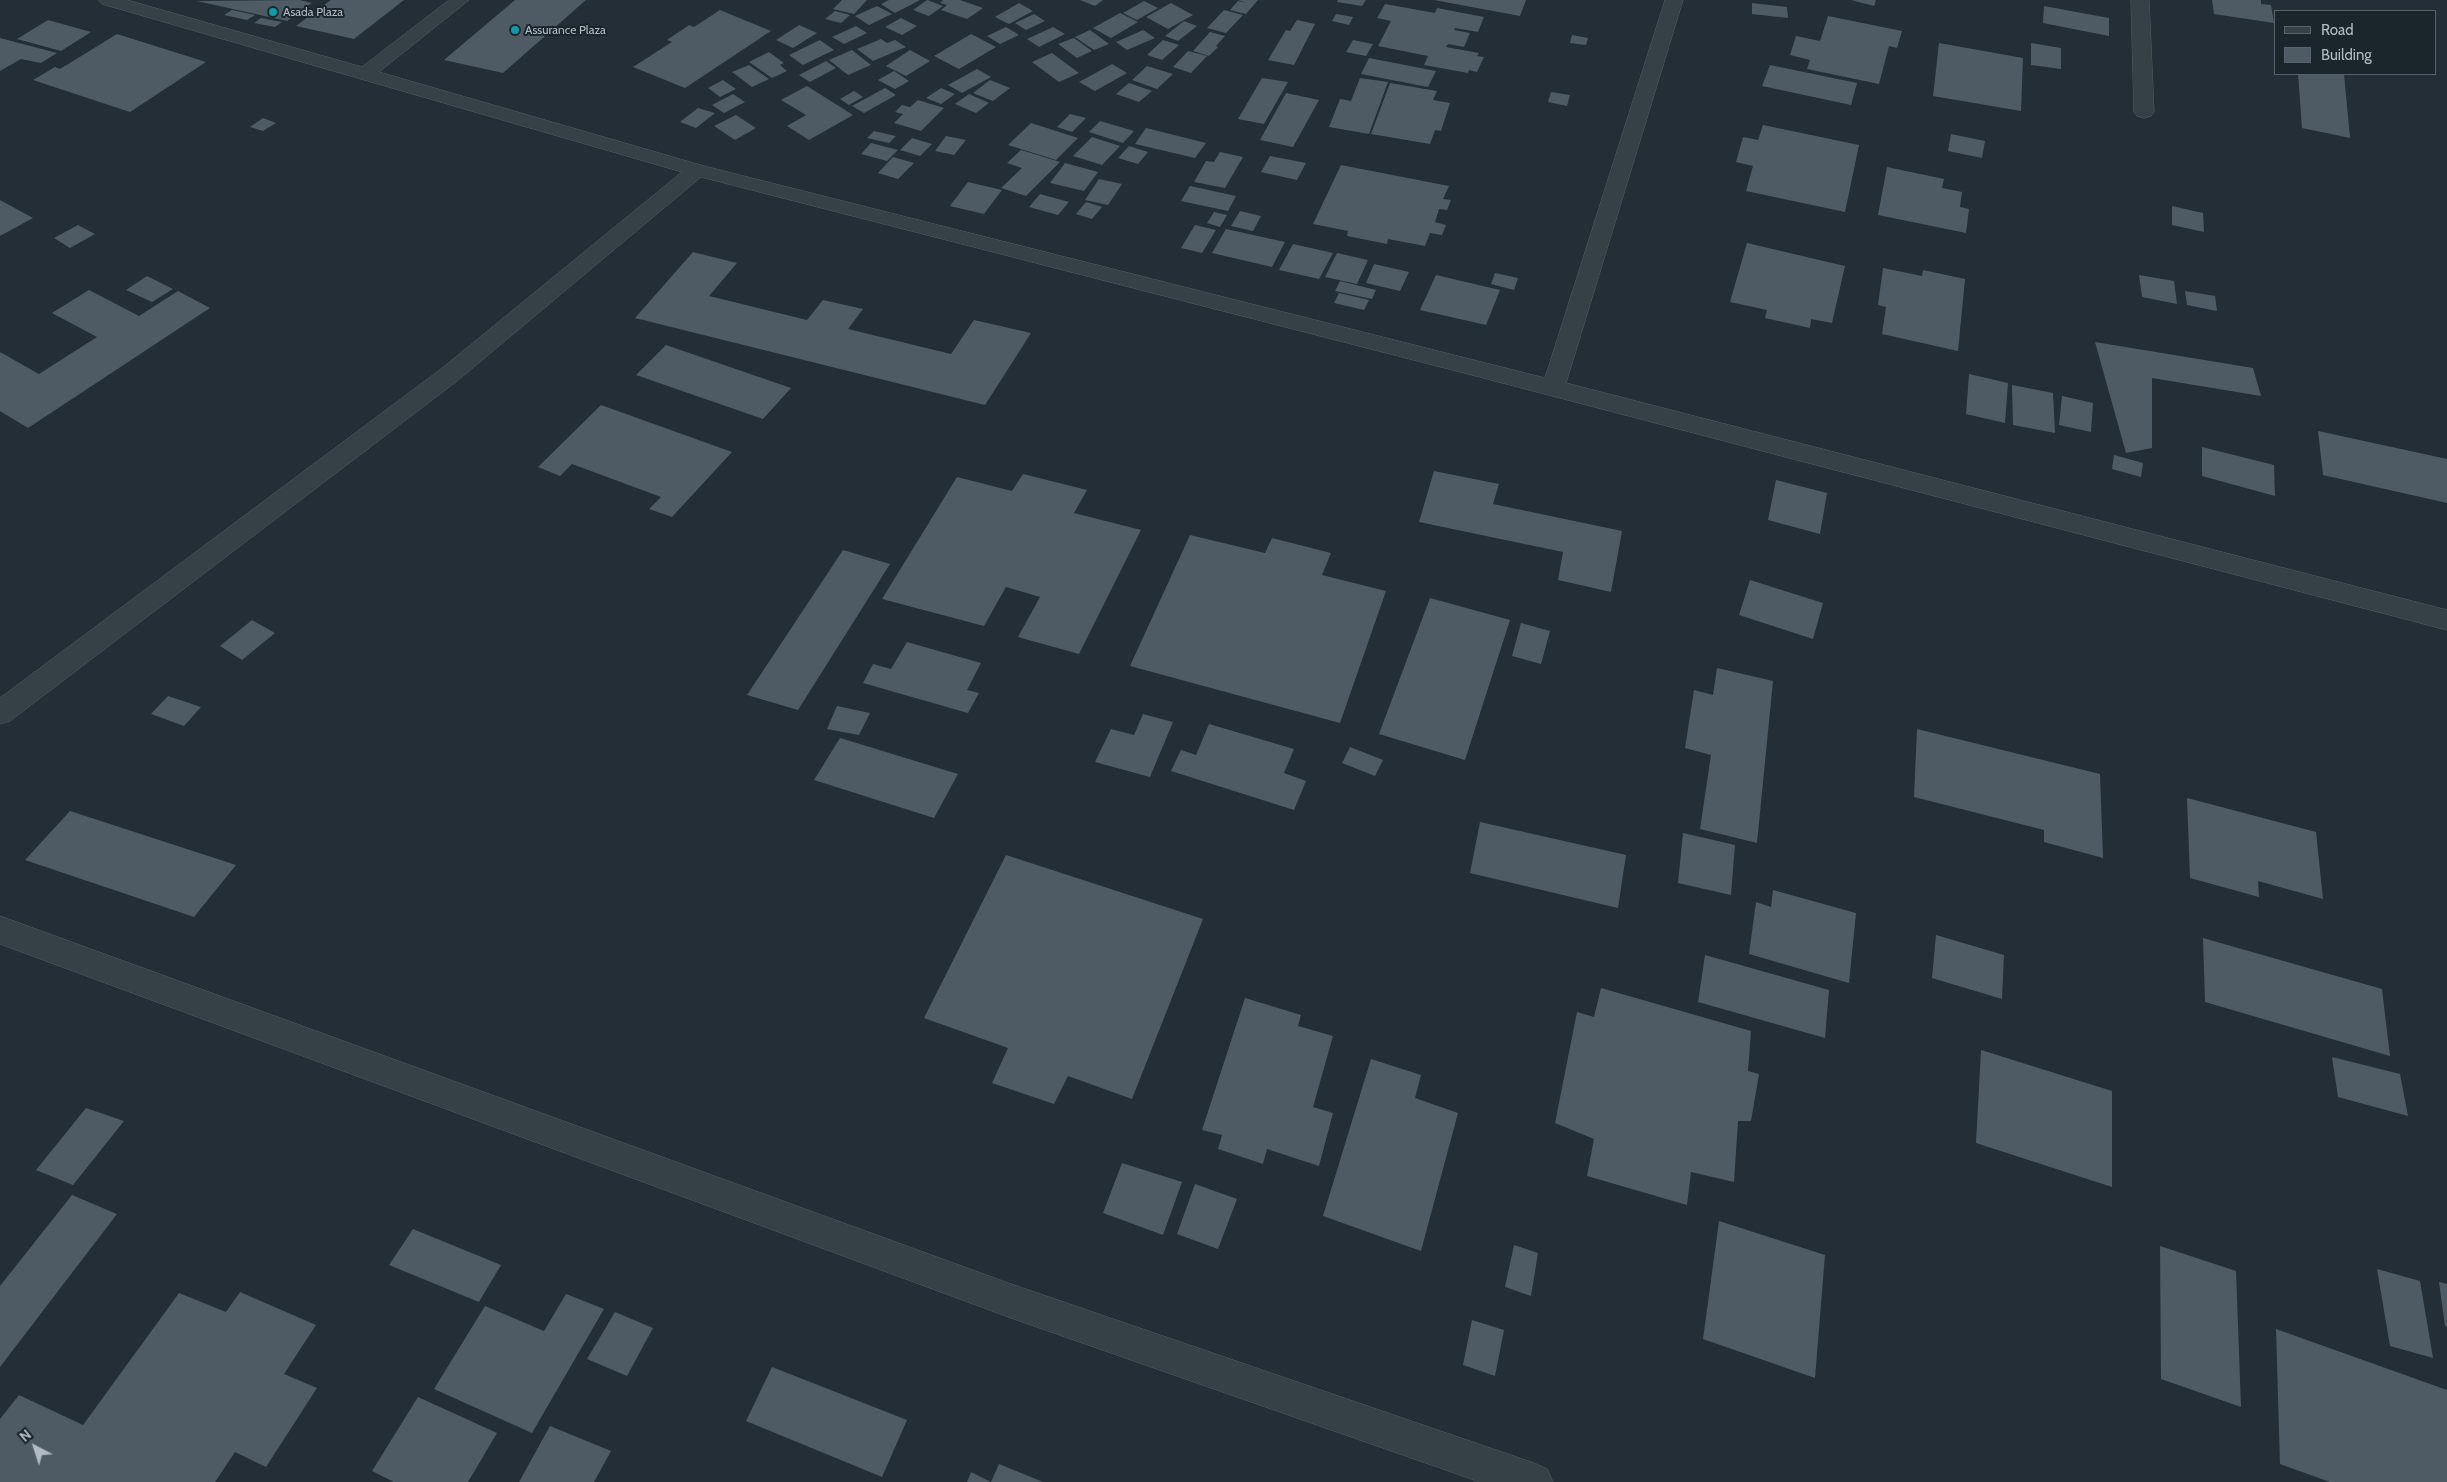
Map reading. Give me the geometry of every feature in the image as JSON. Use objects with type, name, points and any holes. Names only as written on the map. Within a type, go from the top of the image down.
[{"type":"street","points":[[108,0],[697,170],[1554,388],[2447,620]]},
{"type":"street","points":[[366,73],[460,0]]},
{"type":"street","points":[[1554,388],[1674,0]]},
{"type":"street","points":[[2140,0],[2144,112]]},
{"type":"street","points":[[0,713],[449,375],[697,170]]},
{"type":"street","points":[[0,930],[1002,1298],[1534,1482]]},
{"type":"building","name":"Asada Plaza","points":[[300,0],[312,3],[287,21],[197,1]]},
{"type":"building","points":[[331,0],[404,0],[354,39],[296,26]]},
{"type":"building","name":"Assurance Plaza","points":[[515,0],[586,0],[503,73],[444,60]]},
{"type":"building","points":[[842,0],[867,0],[854,14],[833,9]]},
{"type":"building","points":[[889,0],[920,0],[895,13],[881,4]]},
{"type":"building","points":[[927,0],[943,6],[929,16],[913,10]]},
{"type":"building","points":[[943,0],[960,0],[983,8],[967,19],[941,10],[947,5],[940,3]]},
{"type":"building","points":[[1080,0],[1103,0],[1095,6]]},
{"type":"building","points":[[1238,0],[1258,0],[1246,14],[1230,10],[1238,1],[1246,3]]},
{"type":"building","points":[[1338,0],[1366,0],[1362,6],[1337,2]]},
{"type":"building","points":[[1434,0],[1526,0],[1520,16]]},
{"type":"building","points":[[1851,0],[1876,0],[1874,6]]},
{"type":"building","points":[[2212,0],[2261,0],[2261,4],[2271,5],[2274,23],[2214,14]]},
{"type":"building","points":[[1144,1],[1158,8],[1137,20],[1123,13]]},
{"type":"building","points":[[1019,3],[1033,11],[1009,24],[995,17]]},
{"type":"building","points":[[1171,3],[1193,15],[1168,29],[1146,17]]},
{"type":"building","points":[[1752,3],[1787,7],[1788,18],[1752,14]]},
{"type":"building","points":[[1385,4],[1435,13],[1437,8],[1484,17],[1478,32],[1455,28],[1454,30],[1470,33],[1464,47],[1448,44],[1446,47],[1479,53],[1477,56],[1484,57],[1477,72],[1469,70],[1468,73],[1424,65],[1428,56],[1378,46],[1391,21],[1377,18]]},
{"type":"building","points":[[877,6],[892,14],[869,25],[855,16]]},
{"type":"building","points":[[2044,6],[2109,18],[2109,36],[2043,23]]},
{"type":"building","points":[[232,10],[255,15],[247,20],[224,15]]},
{"type":"building","points":[[720,10],[771,31],[685,88],[633,67],[672,42],[667,40],[689,25],[694,27]]},
{"type":"building","points":[[1224,10],[1243,15],[1226,33],[1207,28]]},
{"type":"building","points":[[835,11],[850,15],[841,23],[825,19]]},
{"type":"building","points":[[1120,13],[1138,22],[1111,38],[1093,28]]},
{"type":"building","points":[[1034,14],[1045,21],[1026,30],[1015,23]]},
{"type":"building","points":[[1336,14],[1353,17],[1349,25],[1332,21]]},
{"type":"building","points":[[1828,16],[1902,31],[1897,48],[1889,46],[1879,84],[1807,69],[1810,60],[1790,55],[1796,36],[1820,41]]},
{"type":"building","points":[[261,18],[282,22],[275,27],[254,23]]},
{"type":"building","points":[[901,18],[917,26],[902,35],[885,27]]},
{"type":"building","points":[[48,20],[91,32],[61,51],[17,39]]},
{"type":"building","points":[[1297,20],[1315,24],[1294,65],[1268,60],[1286,30],[1290,31]]},
{"type":"building","points":[[1184,21],[1197,26],[1178,41],[1165,36]]},
{"type":"building","points":[[799,25],[817,33],[793,48],[776,40]]},
{"type":"building","points":[[856,26],[867,33],[844,44],[832,37]]},
{"type":"building","points":[[1006,27],[1019,35],[1000,44],[987,36]]},
{"type":"building","points":[[1053,27],[1065,34],[1039,47],[1027,39]]},
{"type":"building","points":[[1090,30],[1109,44],[1094,50],[1075,37]]},
{"type":"building","points":[[1143,30],[1155,38],[1127,50],[1116,42]]},
{"type":"building","points":[[1210,32],[1225,36],[1216,46],[1218,47],[1209,56],[1193,51]]},
{"type":"building","points":[[117,34],[206,62],[130,112],[33,80],[55,67],[60,69]]},
{"type":"building","points":[[971,34],[996,47],[959,69],[934,56]]},
{"type":"building","points":[[1572,35],[1588,38],[1586,45],[1570,43]]},
{"type":"building","points":[[0,38],[57,53],[41,63],[21,59],[0,71]]},
{"type":"building","points":[[1074,38],[1092,51],[1077,58],[1058,44]]},
{"type":"building","points":[[881,39],[887,43],[895,40],[906,47],[873,61],[857,49]]},
{"type":"building","points":[[820,40],[834,50],[803,65],[789,55]]},
{"type":"building","points":[[1163,40],[1179,45],[1162,60],[1147,55]]},
{"type":"building","points":[[1353,40],[1373,44],[1366,56],[1346,52]]},
{"type":"building","points":[[1939,43],[2023,58],[2021,111],[1933,96]]},
{"type":"building","points":[[2031,43],[2061,48],[2061,69],[2031,65]]},
{"type":"building","points":[[852,50],[871,65],[848,75],[829,60]]},
{"type":"building","points":[[910,50],[930,61],[906,76],[886,66]]},
{"type":"building","points":[[1188,51],[1207,56],[1191,73],[1173,67]]},
{"type":"building","points":[[769,52],[784,63],[780,65],[787,71],[772,78],[749,62]]},
{"type":"building","points":[[1052,53],[1079,73],[1059,82],[1032,62]]},
{"type":"building","points":[[1369,58],[1436,71],[1428,87],[1361,74]]},
{"type":"building","points":[[826,61],[836,68],[810,82],[799,75]]},
{"type":"building","points":[[1112,64],[1127,73],[1095,91],[1079,82]]},
{"type":"building","points":[[749,65],[769,79],[752,87],[732,72]]},
{"type":"building","points":[[1770,65],[1857,83],[1851,105],[1762,86]]},
{"type":"building","points":[[1147,66],[1173,74],[1157,89],[1132,80]]},
{"type":"building","points":[[977,69],[991,77],[962,93],[948,85]]},
{"type":"building","points":[[894,71],[909,81],[895,89],[878,80]]},
{"type":"building","points":[[2298,75],[2344,75],[2350,138],[2302,128]]},
{"type":"building","points":[[1262,78],[1288,82],[1264,124],[1238,119]]},
{"type":"building","points":[[1360,78],[1388,82],[1369,134],[1329,127],[1340,99],[1351,101]]},
{"type":"building","points":[[723,80],[736,89],[720,97],[708,88]]},
{"type":"building","points":[[990,80],[1010,88],[993,101],[973,93]]},
{"type":"building","points":[[1129,83],[1152,91],[1139,102],[1116,94]]},
{"type":"building","points":[[1390,83],[1437,91],[1433,100],[1450,103],[1441,131],[1435,130],[1430,144],[1371,134]]},
{"type":"building","points":[[807,86],[853,115],[809,140],[787,126],[806,115],[781,100]]},
{"type":"building","points":[[885,88],[896,95],[864,113],[852,106]]},
{"type":"building","points":[[941,88],[955,94],[941,104],[926,98]]},
{"type":"building","points":[[854,91],[863,97],[849,105],[840,99]]},
{"type":"building","points":[[1551,92],[1570,95],[1567,106],[1548,102]]},
{"type":"building","points":[[1286,93],[1319,100],[1293,147],[1260,140]]},
{"type":"building","points":[[733,94],[745,102],[724,113],[712,105]]},
{"type":"building","points":[[969,94],[989,103],[976,113],[955,104]]},
{"type":"building","points":[[918,100],[944,108],[921,131],[894,123],[903,114],[895,112],[902,105],[910,107]]},
{"type":"building","points":[[698,108],[715,113],[696,128],[680,122]]},
{"type":"building","points":[[1070,114],[1086,118],[1072,132],[1057,127]]},
{"type":"building","points":[[736,115],[756,128],[735,140],[714,126]]},
{"type":"building","points":[[263,118],[276,123],[263,131],[250,127]]},
{"type":"building","points":[[1100,121],[1134,131],[1123,143],[1089,132]]},
{"type":"building","points":[[1031,123],[1078,138],[1056,160],[1008,145]]},
{"type":"building","points":[[1763,125],[1859,145],[1845,212],[1746,191],[1753,166],[1736,162],[1743,137],[1758,140]]},
{"type":"building","points":[[1146,128],[1206,143],[1195,158],[1135,144]]},
{"type":"building","points":[[874,131],[896,136],[889,143],[867,138]]},
{"type":"building","points":[[1951,134],[1985,141],[1982,158],[1948,151]]},
{"type":"building","points":[[946,136],[966,140],[954,155],[935,151]]},
{"type":"building","points":[[1092,137],[1120,146],[1102,165],[1073,156]]},
{"type":"building","points":[[912,138],[932,144],[920,156],[900,150]]},
{"type":"building","points":[[871,143],[898,150],[887,161],[861,154]]},
{"type":"building","points":[[1129,146],[1148,152],[1138,164],[1118,158]]},
{"type":"building","points":[[1021,150],[1060,162],[1026,196],[1001,188],[1022,168],[1007,163]]},
{"type":"building","points":[[1220,152],[1243,157],[1225,188],[1194,182],[1206,161],[1214,162]]},
{"type":"building","points":[[1270,156],[1306,163],[1297,180],[1261,172]]},
{"type":"building","points":[[893,157],[914,163],[898,179],[878,173]]},
{"type":"building","points":[[1065,163],[1098,172],[1084,191],[1050,183]]},
{"type":"building","points":[[1341,165],[1449,186],[1443,199],[1451,200],[1447,210],[1439,209],[1435,222],[1446,225],[1442,235],[1430,233],[1425,246],[1388,239],[1387,244],[1347,236],[1348,231],[1313,224]]},
{"type":"building","points":[[1887,167],[1944,179],[1942,188],[1962,192],[1960,207],[1969,209],[1966,233],[1878,215]]},
{"type":"building","points":[[1099,179],[1122,184],[1108,205],[1085,200]]},
{"type":"building","points":[[968,182],[1002,190],[984,214],[950,206]]},
{"type":"building","points":[[1190,186],[1236,196],[1228,211],[1181,201]]},
{"type":"building","points":[[1040,194],[1069,202],[1058,215],[1029,207]]},
{"type":"building","points":[[0,200],[33,218],[0,236]]},
{"type":"building","points":[[1086,202],[1102,207],[1092,219],[1076,214]]},
{"type":"building","points":[[2172,206],[2203,213],[2204,232],[2172,225]]},
{"type":"building","points":[[1240,211],[1261,216],[1253,231],[1231,226]]},
{"type":"building","points":[[1214,212],[1227,215],[1220,227],[1207,223]]},
{"type":"building","points":[[78,225],[95,234],[70,248],[54,238]]},
{"type":"building","points":[[1195,225],[1216,230],[1202,253],[1181,248]]},
{"type":"building","points":[[1226,229],[1285,242],[1272,267],[1212,253]]},
{"type":"building","points":[[1747,243],[1845,266],[1832,323],[1811,319],[1810,328],[1765,318],[1767,310],[1730,302]]},
{"type":"building","points":[[1293,244],[1333,253],[1319,279],[1279,270]]},
{"type":"building","points":[[693,252],[737,263],[709,296],[807,320],[823,300],[863,309],[848,329],[951,354],[974,320],[1031,333],[985,405],[635,318]]},
{"type":"building","points":[[1337,253],[1368,260],[1357,284],[1325,277]]},
{"type":"building","points":[[1374,264],[1409,272],[1400,291],[1366,283]]},
{"type":"building","points":[[1883,268],[1922,276],[1923,270],[1965,279],[1958,351],[1882,334],[1886,307],[1878,305]]},
{"type":"building","points":[[1495,273],[1518,278],[1514,290],[1491,284]]},
{"type":"building","points":[[1436,275],[1500,290],[1486,325],[1420,310]]},
{"type":"building","points":[[2139,275],[2174,281],[2177,304],[2142,297]]},
{"type":"building","points":[[147,276],[173,289],[152,302],[126,290]]},
{"type":"building","points":[[1340,281],[1376,290],[1372,299],[1335,291]]},
{"type":"building","points":[[89,290],[139,316],[178,291],[210,308],[28,428],[0,411],[0,352],[39,374],[97,337],[52,313]]},
{"type":"building","points":[[2185,291],[2215,296],[2217,311],[2187,305]]},
{"type":"building","points":[[1339,293],[1369,300],[1364,310],[1334,303]]},
{"type":"building","points":[[2095,342],[2253,368],[2261,396],[2152,378],[2152,448],[2126,453]]},
{"type":"building","points":[[666,345],[791,388],[763,419],[636,375]]},
{"type":"building","points":[[1969,374],[2008,383],[2005,423],[1966,414]]},
{"type":"building","points":[[2012,385],[2053,393],[2055,433],[2013,425]]},
{"type":"building","points":[[2062,396],[2093,403],[2091,432],[2059,425]]},
{"type":"building","points":[[601,405],[732,452],[672,517],[649,509],[661,497],[572,464],[560,476],[538,467]]},
{"type":"building","points":[[2318,431],[2447,459],[2447,503],[2323,475]]},
{"type":"building","points":[[2202,447],[2274,465],[2275,496],[2202,476]]},
{"type":"building","points":[[2114,455],[2143,463],[2141,477],[2112,469]]},
{"type":"building","points":[[1434,471],[1499,484],[1493,504],[1622,531],[1611,592],[1558,580],[1563,552],[1419,522]]},
{"type":"building","points":[[1023,474],[1087,490],[1074,513],[1141,530],[1079,654],[1018,637],[1040,597],[1006,587],[984,626],[882,599],[957,477],[1012,491]]},
{"type":"building","points":[[1776,480],[1827,493],[1820,534],[1768,520]]},
{"type":"building","points":[[1190,535],[1265,553],[1272,538],[1331,553],[1322,575],[1386,591],[1340,723],[1130,666]]},
{"type":"building","points":[[843,550],[890,564],[798,710],[747,695]]},
{"type":"building","points":[[1750,580],[1823,603],[1813,639],[1739,615]]},
{"type":"building","points":[[1430,598],[1510,620],[1465,760],[1379,734]]},
{"type":"building","points":[[252,620],[275,633],[242,660],[220,646]]},
{"type":"building","points":[[1521,623],[1550,631],[1541,664],[1512,656]]},
{"type":"building","points":[[907,642],[981,663],[967,690],[979,693],[968,713],[863,683],[873,664],[891,669]]},
{"type":"building","points":[[1717,668],[1773,681],[1757,843],[1700,829],[1711,755],[1685,748],[1694,690],[1713,695]]},
{"type":"building","points":[[168,696],[201,707],[184,726],[151,714]]},
{"type":"building","points":[[837,706],[870,713],[859,735],[827,729]]},
{"type":"building","points":[[1143,714],[1173,722],[1150,777],[1095,762],[1111,729],[1134,735]]},
{"type":"building","points":[[1209,724],[1294,749],[1284,773],[1306,781],[1294,810],[1171,771],[1181,750],[1196,755]]},
{"type":"building","points":[[1917,729],[2100,774],[2103,858],[2044,842],[2044,830],[1914,797]]},
{"type":"building","points":[[840,738],[958,774],[934,818],[814,780]]},
{"type":"building","points":[[1350,747],[1383,760],[1375,776],[1342,763]]},
{"type":"building","points":[[2187,798],[2316,832],[2323,899],[2258,881],[2259,897],[2190,878]]},
{"type":"building","points":[[70,811],[236,865],[194,917],[25,860]]},
{"type":"building","points":[[1480,822],[1626,855],[1618,908],[1470,873]]},
{"type":"building","points":[[1683,833],[1735,845],[1731,895],[1678,883]]},
{"type":"building","points":[[1006,855],[1203,919],[1132,1099],[1068,1076],[1054,1104],[992,1083],[1008,1048],[924,1018]]},
{"type":"building","points":[[1773,890],[1856,913],[1849,983],[1749,954],[1756,902],[1771,907]]},
{"type":"building","points":[[1936,935],[2004,955],[2002,999],[1932,978]]},
{"type":"building","points":[[2203,938],[2382,989],[2390,1056],[2205,1002]]},
{"type":"building","points":[[1705,955],[1829,990],[1825,1038],[1698,1002]]},
{"type":"building","points":[[1601,988],[1751,1031],[1748,1071],[1759,1074],[1751,1121],[1738,1121],[1734,1182],[1691,1172],[1687,1205],[1587,1176],[1594,1139],[1555,1123],[1577,1012],[1594,1017]]},
{"type":"building","points":[[1245,998],[1301,1015],[1298,1026],[1333,1036],[1313,1107],[1333,1113],[1319,1166],[1267,1149],[1263,1164],[1218,1149],[1222,1135],[1202,1130]]},
{"type":"building","points":[[1981,1050],[2112,1091],[2112,1187],[1976,1143]]},
{"type":"building","points":[[2332,1057],[2400,1074],[2408,1116],[2338,1097]]},
{"type":"building","points":[[1371,1059],[1421,1075],[1415,1098],[1458,1113],[1421,1251],[1323,1216]]},
{"type":"building","points":[[86,1108],[124,1121],[73,1185],[36,1170]]},
{"type":"building","points":[[1122,1163],[1182,1182],[1163,1235],[1103,1213]]},
{"type":"building","points":[[1195,1184],[1237,1199],[1218,1249],[1177,1234]]},
{"type":"building","points":[[72,1195],[117,1214],[0,1367],[0,1286]]},
{"type":"building","points":[[1719,1221],[1825,1255],[1815,1378],[1703,1339]]},
{"type":"building","points":[[413,1229],[501,1265],[479,1302],[389,1265]]},
{"type":"building","points":[[1514,1245],[1538,1253],[1531,1296],[1505,1287]]},
{"type":"building","points":[[2160,1246],[2236,1271],[2241,1407],[2161,1379]]},
{"type":"building","points":[[2377,1269],[2420,1281],[2433,1358],[2390,1346]]},
{"type":"building","points":[[2439,1282],[2447,1284],[2447,1327],[2445,1326]]},
{"type":"building","points":[[240,1292],[316,1325],[284,1374],[317,1388],[266,1467],[235,1452],[215,1482],[0,1482],[0,1419],[19,1395],[83,1425],[179,1293],[226,1312]]},
{"type":"building","points":[[566,1294],[604,1309],[532,1433],[434,1389],[485,1306],[544,1331]]},
{"type":"building","points":[[615,1312],[653,1328],[627,1376],[587,1359]]},
{"type":"building","points":[[1472,1320],[1504,1330],[1495,1376],[1463,1365]]},
{"type":"building","points":[[2276,1329],[2447,1390],[2447,1482],[2330,1482],[2280,1464]]},
{"type":"building","points":[[772,1367],[907,1420],[882,1477],[746,1421]]},
{"type":"building","points":[[418,1397],[497,1433],[468,1482],[394,1482],[372,1471]]},
{"type":"building","points":[[550,1426],[611,1451],[594,1482],[519,1482]]},
{"type":"building","points":[[999,1464],[1043,1482],[991,1482]]},
{"type":"building","points":[[971,1472],[991,1482],[967,1482]]},
{"type":"place","name":"Asada Plaza","points":[[273,12]]},
{"type":"place","name":"Assurance Plaza","points":[[515,30]]}]
